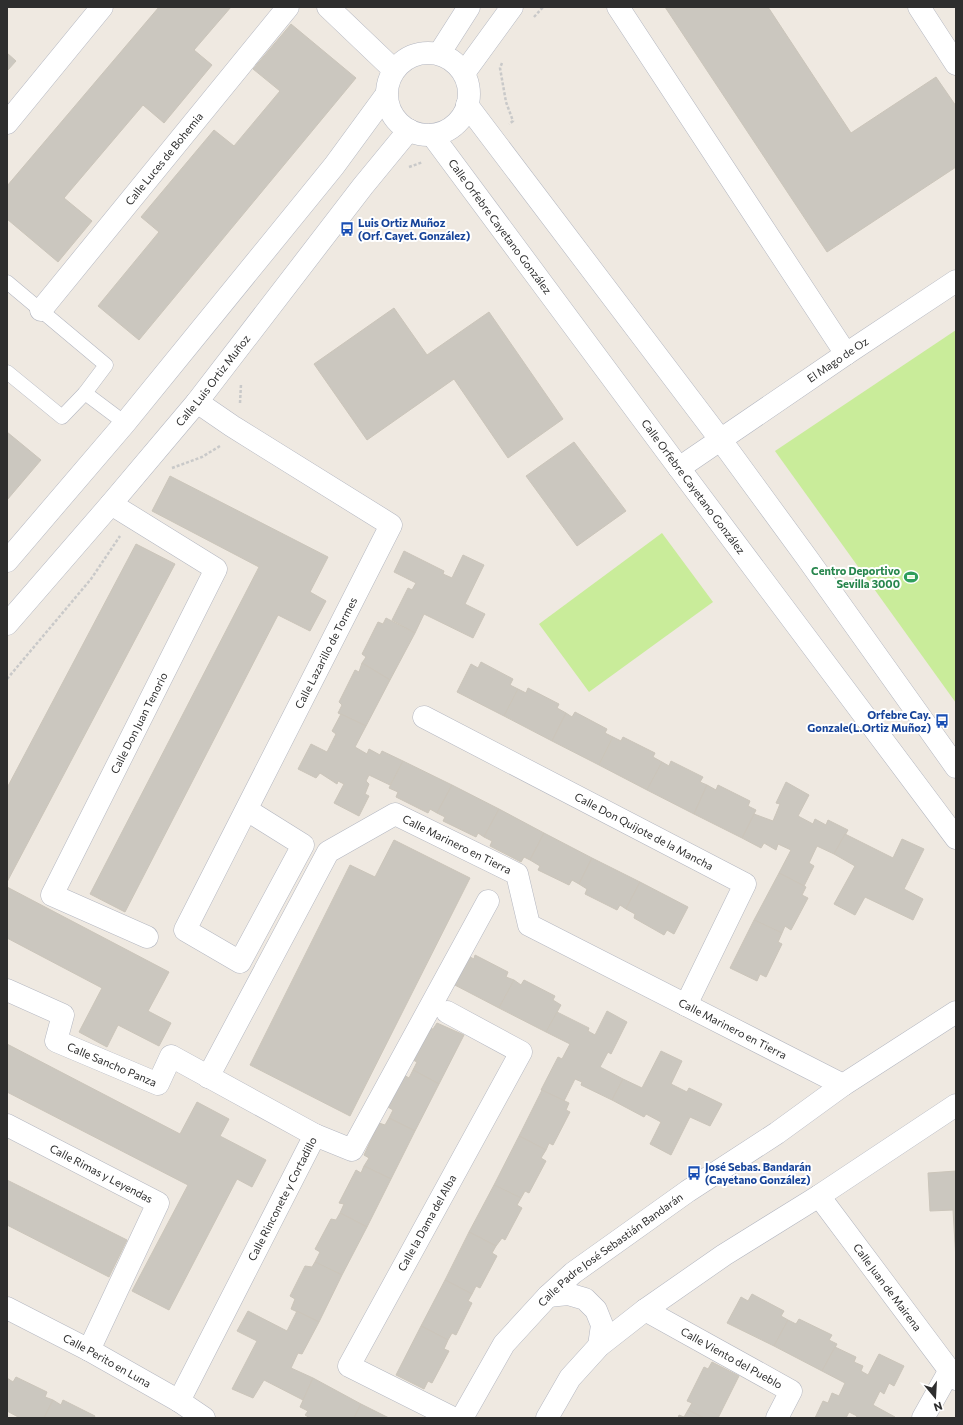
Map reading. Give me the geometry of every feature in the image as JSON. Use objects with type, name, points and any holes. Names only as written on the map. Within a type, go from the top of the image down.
[{"type":"street","points":[[7,123],[102,7]]},
{"type":"street","name":"Calle Luces de Bohemia","points":[[41,310],[288,7]]},
{"type":"street","points":[[328,7],[375,50],[394,70]]},
{"type":"street","points":[[439,54],[469,7]]},
{"type":"street","points":[[464,73],[512,7]]},
{"type":"street","points":[[618,7],[846,354]]},
{"type":"street","points":[[919,7],[956,64]]},
{"type":"street","points":[[426,52],[439,54],[449,58],[458,65],[464,73],[468,84],[468,105],[458,122],[450,128],[441,133],[432,135],[418,134],[409,130],[396,120],[389,108],[386,95],[388,82],[394,70],[403,60],[414,54],[426,52]]},
{"type":"street","points":[[7,561],[125,423],[334,166],[386,95]]},
{"type":"street","points":[[468,105],[720,439],[803,552],[956,767]]},
{"type":"street","name":"Calle Luis Ortiz Muñoz","points":[[7,624],[197,402],[363,186],[409,130]]},
{"type":"street","name":"Calle Orfebre Cayetano González","points":[[432,135],[956,838]]},
{"type":"street","name":"El Mago de Oz","points":[[679,468],[956,281]]},
{"type":"street","name":"Calle Lazarillo de Tormes","points":[[197,402],[232,426],[391,525],[185,930],[240,962],[303,845],[247,810]]},
{"type":"street","name":"Calle Don Juan Tenorio","points":[[111,504],[216,569],[52,895],[147,938]]},
{"type":"street","name":"Calle Don Quijote de la Mancha","points":[[424,717],[745,884],[686,1005]]},
{"type":"street","name":"Calle Marinero en Tierra","points":[[208,1077],[328,852],[395,814],[517,874],[529,925],[843,1085]]},
{"type":"street","name":"Calle Rinconete y Cortadillo","points":[[179,1401],[316,1135],[352,1150],[488,901]]},
{"type":"street","name":"Calle Sancho Panza","points":[[7,990],[63,1015],[56,1041],[158,1084],[171,1056],[316,1135]]},
{"type":"street","name":"Calle la Dama del Alba","points":[[447,1012],[521,1052],[348,1366],[453,1418]]},
{"type":"street","name":"Calle Padre José Sebastián Bandarán","points":[[462,1418],[504,1344],[548,1296],[573,1273],[681,1196],[777,1133],[843,1085],[956,1012]]},
{"type":"street","points":[[547,1418],[570,1378],[599,1346],[645,1310],[724,1255],[819,1196],[956,1106]]},
{"type":"street","name":"Calle Rimas y Leyendas","points":[[7,1125],[158,1203],[90,1350]]},
{"type":"street","name":"Calle Juan de Mairena","points":[[819,1196],[953,1374]]},
{"type":"street","points":[[548,1296],[568,1294],[585,1299],[596,1310],[602,1325],[599,1346]]},
{"type":"street","name":"Calle Perito en Luna","points":[[7,1308],[90,1350],[179,1401],[198,1417]]},
{"type":"street","name":"Calle Viento del Pueblo","points":[[645,1310],[791,1392],[777,1418]]},
{"type":"street","points":[[923,1418],[953,1374]]},
{"type":"lane","points":[[7,282],[106,365],[85,393],[62,417],[7,372]]},
{"type":"lane","points":[[85,393],[125,423]]},
{"type":"path","points":[[533,18],[543,7]]},
{"type":"path","points":[[492,137],[513,121],[506,102],[500,68],[505,56]]},
{"type":"path","points":[[402,170],[424,162],[445,169],[453,164]]},
{"type":"path","points":[[170,469],[202,457],[225,443],[240,409],[241,381]]},
{"type":"path","points":[[7,679],[91,579],[133,517]]},
{"type":"green space","name":"Centro Deportivo Sevilla 3000","points":[[956,330],[956,703],[775,451]]},
{"type":"green space","points":[[662,533],[713,602],[589,692],[539,624]]},
{"type":"building","points":[[159,7],[231,7],[194,50],[212,65],[164,123],[143,105],[64,198],[92,221],[58,262],[7,219],[7,186]]},
{"type":"building","points":[[665,7],[768,7],[851,133],[936,77],[956,106],[956,167],[827,252]]},
{"type":"building","points":[[291,24],[356,78],[139,340],[98,306],[159,232],[141,217],[214,130],[234,146],[280,91],[253,69]]},
{"type":"building","points":[[7,53],[16,61],[7,71]]},
{"type":"building","points":[[394,308],[427,355],[489,312],[563,419],[508,458],[454,379],[367,440],[314,364]]},
{"type":"building","points":[[7,432],[41,460],[7,500]]},
{"type":"building","points":[[574,442],[626,511],[577,546],[526,476]]},
{"type":"building","points":[[170,476],[328,557],[310,592],[326,601],[310,631],[278,615],[125,912],[90,894],[259,567],[152,511]]},
{"type":"building","points":[[136,544],[175,564],[7,882],[7,788]]},
{"type":"building","points":[[404,551],[444,571],[443,574],[452,578],[463,555],[484,565],[465,604],[485,614],[473,638],[424,614],[415,633],[392,620],[408,588],[412,590],[416,583],[394,572]]},
{"type":"building","points":[[386,618],[415,633],[390,680],[362,663],[366,657],[362,654],[378,622],[383,624]]},
{"type":"building","points":[[481,662],[513,679],[510,685],[518,689],[504,716],[457,692],[471,664],[478,668]]},
{"type":"building","points":[[362,663],[390,680],[366,726],[338,713],[342,705],[339,702],[355,670],[359,672]]},
{"type":"building","points":[[528,688],[559,704],[557,708],[566,713],[552,741],[504,716],[518,689],[526,693]]},
{"type":"building","points":[[575,712],[607,729],[605,733],[613,737],[599,765],[552,741],[566,713],[572,717]]},
{"type":"building","points":[[341,714],[366,726],[355,747],[367,754],[369,749],[380,755],[382,751],[403,761],[390,785],[369,775],[366,781],[369,784],[365,794],[369,796],[359,816],[334,803],[344,784],[338,781],[337,784],[320,773],[316,778],[298,769],[311,744],[327,752],[336,734],[332,731]]},
{"type":"building","points":[[613,737],[621,741],[623,737],[655,753],[653,757],[662,762],[647,790],[599,765]]},
{"type":"building","points":[[403,761],[452,785],[437,813],[430,809],[428,813],[396,797],[398,792],[389,788]]},
{"type":"building","points":[[671,761],[703,777],[700,782],[707,785],[694,814],[647,790],[662,762],[669,766]]},
{"type":"building","points":[[786,782],[809,795],[798,816],[813,824],[815,819],[826,825],[828,820],[848,830],[834,854],[817,846],[809,863],[814,866],[804,886],[779,873],[791,850],[778,844],[776,850],[764,843],[761,848],[742,838],[754,814],[773,821],[780,804],[776,803]]},
{"type":"building","points":[[452,785],[499,809],[484,837],[478,833],[476,837],[443,821],[445,817],[437,813]]},
{"type":"building","points":[[707,785],[716,790],[718,785],[750,801],[748,806],[756,810],[742,838],[694,814]]},
{"type":"building","points":[[499,809],[544,833],[530,860],[524,857],[521,862],[490,846],[492,841],[484,837]]},
{"type":"building","points":[[544,833],[592,858],[579,884],[572,880],[569,885],[538,870],[540,866],[530,860]]},
{"type":"building","points":[[845,834],[893,858],[902,839],[924,849],[904,889],[923,899],[913,920],[865,897],[855,915],[834,904],[855,866],[834,854]]},
{"type":"building","points":[[394,840],[470,878],[350,1116],[250,1065],[350,865],[375,877]]},
{"type":"building","points":[[592,858],[640,882],[626,909],[620,905],[617,910],[585,894],[587,889],[579,884]]},
{"type":"building","points":[[779,873],[806,887],[802,895],[808,898],[791,930],[785,926],[782,933],[754,920]]},
{"type":"building","points":[[640,882],[688,907],[674,934],[667,930],[664,935],[634,918],[635,914],[626,909]]},
{"type":"building","points":[[7,887],[169,972],[148,1011],[171,1023],[159,1046],[118,1025],[107,1047],[79,1032],[102,988],[7,938]]},
{"type":"building","points":[[754,920],[782,933],[778,942],[782,944],[766,977],[760,974],[757,981],[730,968]]},
{"type":"building","points":[[466,955],[474,959],[475,955],[508,972],[506,977],[514,980],[499,1008],[451,983]]},
{"type":"building","points":[[514,980],[521,985],[524,980],[555,996],[553,1000],[561,1005],[546,1032],[499,1008]]},
{"type":"building","points":[[607,1011],[627,1022],[611,1054],[608,1052],[600,1067],[623,1079],[612,1100],[581,1085],[582,1082],[575,1079],[564,1101],[541,1090],[558,1057],[562,1059],[570,1044],[546,1032],[557,1012],[589,1028],[588,1031],[595,1035]]},
{"type":"building","points":[[437,1023],[464,1035],[439,1084],[413,1070],[417,1062],[413,1060],[427,1028],[433,1029]]},
{"type":"building","points":[[7,1044],[180,1134],[197,1102],[229,1119],[220,1136],[266,1160],[252,1187],[237,1179],[169,1310],[132,1291],[188,1185],[7,1092]]},
{"type":"building","points":[[661,1051],[682,1061],[671,1084],[687,1092],[689,1088],[722,1104],[710,1126],[690,1117],[671,1155],[650,1144],[661,1122],[646,1114],[644,1117],[612,1100],[623,1079],[642,1088]]},
{"type":"building","points":[[413,1070],[439,1084],[415,1131],[389,1118],[393,1110],[388,1107],[404,1075],[409,1078]]},
{"type":"building","points":[[542,1090],[569,1103],[566,1110],[570,1112],[553,1145],[549,1143],[546,1150],[519,1136]]},
{"type":"building","points":[[389,1118],[415,1131],[391,1179],[364,1166],[369,1158],[364,1155],[379,1123],[385,1125]]},
{"type":"building","points":[[519,1136],[546,1150],[541,1158],[546,1161],[529,1193],[525,1191],[521,1198],[494,1185]]},
{"type":"building","points":[[364,1166],[391,1179],[367,1227],[340,1213],[344,1204],[339,1203],[356,1170],[361,1173]]},
{"type":"building","points":[[956,1171],[956,1260],[953,1210],[930,1211],[928,1173]]},
{"type":"building","points":[[7,1180],[127,1240],[109,1277],[7,1225]]},
{"type":"building","points":[[494,1185],[521,1198],[517,1205],[522,1208],[505,1240],[502,1238],[496,1246],[469,1232]]},
{"type":"building","points":[[340,1213],[367,1227],[342,1275],[315,1262],[320,1252],[315,1249],[331,1219],[336,1220]]},
{"type":"building","points":[[469,1232],[496,1246],[492,1253],[497,1256],[480,1288],[476,1286],[472,1294],[445,1280]]},
{"type":"building","points":[[315,1262],[342,1275],[319,1322],[291,1309],[295,1299],[290,1296],[305,1266],[312,1267]]},
{"type":"building","points":[[445,1280],[472,1294],[468,1301],[472,1303],[456,1335],[452,1333],[448,1340],[421,1326]]},
{"type":"building","points":[[752,1294],[784,1311],[781,1316],[788,1320],[774,1346],[727,1323],[741,1297],[748,1301]]},
{"type":"building","points":[[248,1311],[287,1331],[297,1311],[319,1322],[302,1354],[298,1353],[291,1368],[313,1378],[303,1400],[264,1380],[253,1398],[232,1389],[257,1341],[237,1331]]},
{"type":"building","points":[[799,1319],[832,1335],[829,1340],[837,1344],[822,1371],[774,1346],[788,1320],[796,1324]]},
{"type":"building","points":[[421,1326],[448,1340],[444,1349],[449,1351],[432,1383],[428,1381],[424,1389],[396,1375]]},
{"type":"building","points":[[835,1347],[856,1357],[854,1362],[863,1366],[861,1371],[868,1375],[879,1354],[904,1366],[894,1386],[889,1383],[884,1394],[880,1391],[873,1405],[895,1418],[856,1418],[857,1416],[849,1412],[846,1418],[815,1418],[823,1401],[828,1403],[832,1393],[839,1396],[845,1383],[822,1371]]},
{"type":"building","points":[[712,1362],[739,1376],[718,1418],[704,1418],[688,1410],[692,1403],[687,1401],[704,1367],[708,1369]]},
{"type":"building","points":[[16,1377],[47,1392],[45,1397],[53,1400],[44,1418],[20,1418],[7,1411],[7,1378],[13,1382]]},
{"type":"building","points":[[313,1378],[361,1404],[354,1418],[310,1418],[305,1415],[308,1411],[300,1407]]},
{"type":"building","points":[[53,1400],[61,1405],[63,1400],[95,1416],[94,1418],[44,1418]]},
{"type":"building","points":[[361,1404],[389,1418],[354,1418]]},
{"type":"building","points":[[688,1410],[704,1418],[678,1418],[679,1415],[684,1417]]},
{"type":"place","name":"Luis Ortiz Muñoz (Orf. Cayet. González)","points":[[347,229]]},
{"type":"place","name":"Centro Deportivo Sevilla 3000","points":[[911,577]]},
{"type":"place","name":"Orfebre Cay. Gonzale(L.Ortiz Muñoz)","points":[[942,721]]},
{"type":"place","name":"José Sebas. Bandarán (Cayetano González)","points":[[694,1173]]}]
